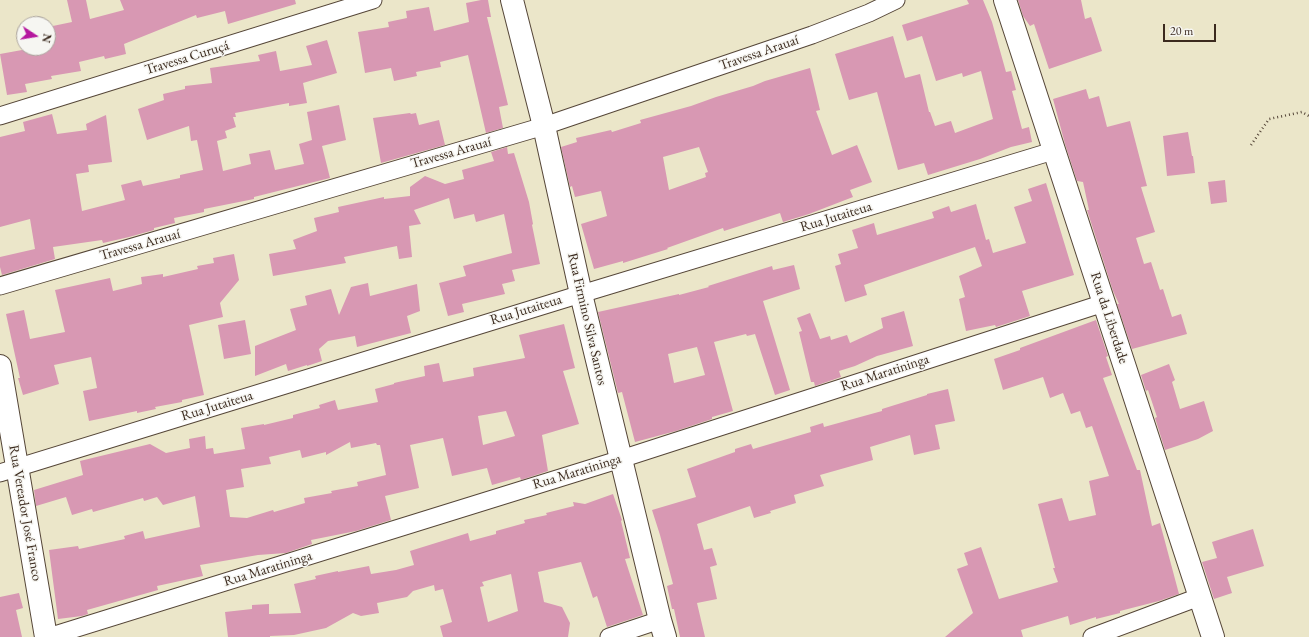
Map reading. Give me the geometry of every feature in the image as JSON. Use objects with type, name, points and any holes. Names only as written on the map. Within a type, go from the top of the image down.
[{"type":"street","name":"Travessa Curuçá","points":[[0,116],[373,0]]},
{"type":"street","name":"Rua Firmino Silva Santos","points":[[512,0],[544,126],[580,294],[662,629]]},
{"type":"street","name":"Travessa Arauaí","points":[[0,286],[544,126],[812,36],[869,13],[896,0]]},
{"type":"street","name":"Rua da Liberdade","points":[[1005,0],[1213,637]]},
{"type":"street","name":"Rua Jutaiteua","points":[[8,470],[580,294],[1054,151]]},
{"type":"street","name":"Rua Maratininga","points":[[47,637],[621,459],[1104,303]]},
{"type":"street","name":"Rua Vereador José Franco","points":[[0,366],[8,470],[47,637]]},
{"type":"street","points":[[1092,637],[1199,597]]},
{"type":"street","points":[[609,637],[662,629]]},
{"type":"path","points":[[1251,145],[1269,118],[1302,112],[1309,116]]},
{"type":"building","points":[[67,0],[86,0],[90,19],[124,10],[120,0],[295,0],[296,4],[228,24],[225,11],[197,18],[196,15],[124,44],[126,54],[105,59],[104,56],[79,62],[81,71],[51,76],[52,79],[25,84],[27,92],[7,95],[0,54],[16,51],[16,56],[56,56],[56,25],[72,22]]},
{"type":"building","points":[[488,0],[491,17],[487,17],[508,105],[499,107],[503,128],[486,133],[468,55],[440,62],[441,67],[416,72],[417,76],[394,81],[391,68],[365,73],[358,32],[389,27],[388,22],[407,18],[406,11],[429,7],[434,31],[469,22],[466,3]]},
{"type":"building","points":[[967,0],[983,0],[992,22],[1006,72],[1011,71],[1016,90],[1012,91],[1022,129],[1029,127],[1032,142],[1011,147],[980,159],[928,175],[924,163],[898,170],[877,92],[849,100],[835,54],[893,36],[905,78],[920,74],[929,112],[935,126],[951,121],[955,133],[993,119],[981,71],[963,77],[962,73],[936,81],[922,36],[907,41],[902,25],[969,4]]},
{"type":"building","points":[[1018,0],[1081,0],[1085,19],[1091,17],[1102,51],[1049,69],[1034,24],[1030,26],[1023,16]]},
{"type":"building","points":[[327,40],[337,73],[303,83],[307,103],[289,106],[289,103],[235,113],[236,117],[233,117],[236,127],[225,131],[227,138],[217,141],[223,171],[251,164],[249,154],[270,150],[275,170],[304,164],[299,144],[312,140],[307,112],[339,105],[346,140],[322,146],[330,178],[254,197],[254,199],[204,209],[204,212],[174,218],[175,223],[154,228],[154,230],[129,237],[103,243],[102,240],[53,247],[55,259],[2,275],[0,257],[35,249],[30,219],[0,227],[0,137],[25,131],[23,122],[52,114],[57,134],[87,130],[86,124],[106,115],[112,162],[88,165],[89,172],[76,174],[82,211],[125,200],[121,185],[141,180],[143,186],[180,178],[180,175],[203,170],[197,140],[191,141],[189,126],[147,140],[138,109],[164,100],[163,94],[185,89],[185,86],[212,83],[210,68],[260,61],[258,55],[276,51],[280,71],[312,65],[306,46]]},
{"type":"building","points":[[810,68],[820,110],[816,111],[832,155],[857,145],[872,182],[850,190],[853,197],[809,214],[783,222],[780,213],[724,231],[723,228],[667,248],[668,249],[623,263],[623,261],[594,269],[581,224],[607,216],[601,191],[575,197],[572,186],[570,187],[561,147],[577,142],[576,138],[611,130],[612,132],[641,123],[640,120],[691,106],[765,81]],"holes":[[[699,147],[708,172],[705,173],[706,177],[669,190],[663,157]]]},
{"type":"building","points":[[1086,89],[1089,99],[1099,96],[1107,127],[1130,121],[1147,186],[1141,187],[1155,232],[1136,238],[1144,264],[1151,262],[1160,290],[1163,289],[1172,317],[1181,314],[1187,334],[1132,349],[1117,304],[1119,304],[1113,291],[1087,210],[1089,210],[1083,182],[1077,181],[1053,99]]},
{"type":"building","points":[[416,113],[419,125],[439,120],[445,145],[381,163],[373,118]]},
{"type":"building","points":[[1188,132],[1195,173],[1167,176],[1163,136]]},
{"type":"building","points":[[507,147],[508,154],[514,153],[529,202],[540,264],[512,270],[515,281],[502,284],[505,294],[462,304],[464,312],[448,316],[439,283],[466,276],[463,266],[512,253],[504,214],[476,222],[474,214],[454,219],[449,198],[414,210],[421,224],[409,226],[412,257],[399,259],[397,246],[344,257],[346,263],[273,276],[269,254],[296,249],[293,240],[317,231],[314,218],[339,212],[338,207],[384,197],[384,199],[410,196],[410,187],[425,176],[445,184],[464,179],[462,170],[494,161],[491,152]]},
{"type":"building","points":[[1225,180],[1227,202],[1211,204],[1208,182]]},
{"type":"building","points":[[1046,183],[1074,275],[1022,291],[1030,316],[996,327],[995,325],[966,331],[959,299],[965,297],[959,276],[982,266],[975,247],[864,285],[867,295],[845,302],[835,266],[841,264],[838,254],[858,248],[852,230],[874,223],[877,235],[934,218],[932,212],[949,206],[951,212],[976,204],[986,240],[989,239],[993,253],[1026,243],[1014,207],[1032,201],[1028,189]]},
{"type":"building","points":[[234,254],[239,280],[220,303],[223,317],[189,325],[204,395],[182,400],[182,402],[155,407],[156,409],[137,413],[137,411],[89,421],[83,391],[97,388],[91,357],[54,365],[59,384],[23,395],[18,378],[20,378],[6,314],[24,310],[30,339],[65,332],[55,290],[110,278],[113,291],[142,284],[141,277],[163,274],[163,277],[198,269],[197,266],[214,263],[213,258]]},
{"type":"building","points":[[794,265],[800,289],[763,301],[790,390],[775,395],[755,334],[747,336],[746,334],[714,342],[733,411],[712,417],[712,419],[676,431],[635,442],[622,392],[618,393],[598,312],[679,295],[709,287],[708,286],[772,266],[773,270]],"holes":[[[697,347],[705,375],[674,383],[668,354]]]},
{"type":"building","points":[[368,283],[370,296],[417,284],[420,311],[407,316],[411,333],[357,347],[355,336],[328,341],[319,349],[322,361],[288,371],[286,364],[255,376],[255,346],[296,330],[290,309],[307,305],[305,296],[331,289],[339,315],[351,287]]},
{"type":"building","points":[[904,311],[913,346],[877,356],[855,366],[839,371],[841,377],[815,386],[814,382],[811,382],[799,332],[802,331],[797,318],[810,313],[820,339],[830,336],[831,340],[847,335],[850,343],[883,328],[881,318]]},
{"type":"building","points":[[245,320],[251,354],[224,359],[218,325]]},
{"type":"building","points":[[1096,320],[1108,356],[1106,357],[1112,375],[1103,378],[1137,470],[1140,470],[1152,526],[1160,523],[1179,594],[1120,611],[1120,613],[1096,619],[1096,617],[1070,625],[1068,616],[1021,630],[1023,637],[945,637],[973,613],[957,569],[968,565],[964,553],[981,547],[999,599],[1058,582],[1053,568],[1055,568],[1038,504],[1062,498],[1069,521],[1096,515],[1089,481],[1109,476],[1092,426],[1086,428],[1080,411],[1071,414],[1063,393],[1050,398],[1043,377],[1003,390],[994,359]]},
{"type":"building","points":[[564,324],[575,368],[563,371],[579,424],[542,435],[548,471],[521,480],[520,477],[492,485],[487,468],[452,476],[443,438],[410,445],[419,488],[385,496],[391,520],[356,531],[311,540],[312,544],[286,553],[258,555],[200,565],[203,576],[157,586],[158,590],[87,610],[88,614],[82,616],[58,619],[49,550],[78,546],[79,549],[125,539],[124,536],[143,531],[145,539],[200,527],[195,496],[163,505],[157,497],[144,501],[143,498],[93,512],[92,509],[72,515],[66,497],[36,506],[34,490],[83,475],[80,461],[150,444],[166,453],[190,448],[189,439],[205,436],[206,449],[213,448],[214,454],[245,449],[241,428],[264,425],[293,418],[293,415],[320,408],[319,405],[335,400],[338,410],[378,402],[375,389],[425,376],[424,366],[439,363],[443,382],[474,376],[473,368],[525,358],[519,335]],"holes":[[[506,411],[515,436],[483,445],[478,416]],[[350,442],[351,448],[376,443],[377,445],[380,445],[386,475],[357,482],[358,486],[304,498],[305,503],[274,512],[273,510],[247,518],[230,517],[226,490],[244,487],[241,469],[271,464],[269,457],[300,450],[302,458],[326,452],[326,455]]]},
{"type":"building","points":[[1169,364],[1175,380],[1172,382],[1180,409],[1204,401],[1213,431],[1198,439],[1165,450],[1155,418],[1157,417],[1148,390],[1146,391],[1141,375]]},
{"type":"building","points":[[948,389],[955,421],[935,425],[940,449],[914,455],[910,435],[870,447],[873,460],[820,475],[824,486],[794,495],[796,503],[770,511],[771,513],[754,518],[750,506],[697,524],[704,550],[712,548],[717,565],[710,567],[717,599],[697,603],[705,637],[680,637],[667,586],[673,584],[652,510],[696,497],[687,469],[735,452],[735,449],[751,444],[753,449],[811,432],[810,427],[823,423],[824,427],[882,411],[882,409],[927,394]]},
{"type":"building","points":[[613,494],[622,520],[630,558],[625,559],[643,615],[607,627],[597,596],[593,598],[581,562],[538,572],[544,602],[562,607],[570,623],[568,637],[443,637],[440,626],[452,622],[443,589],[435,591],[434,585],[413,591],[407,597],[377,603],[379,613],[361,616],[353,613],[326,628],[294,635],[270,637],[228,637],[225,612],[252,609],[252,605],[269,604],[269,614],[301,613],[294,584],[316,579],[315,576],[369,566],[371,574],[396,570],[414,565],[410,551],[468,533],[470,541],[496,534],[496,531],[525,523],[524,520],[547,515],[546,513],[574,506],[573,502],[585,504]],"holes":[[[511,574],[518,611],[488,622],[480,587],[484,586],[482,582]]]},
{"type":"building","points":[[1253,529],[1264,566],[1227,577],[1232,593],[1214,599],[1202,562],[1217,558],[1212,542]]},
{"type":"building","points":[[19,593],[23,608],[16,610],[22,637],[0,637],[0,597]]}]
